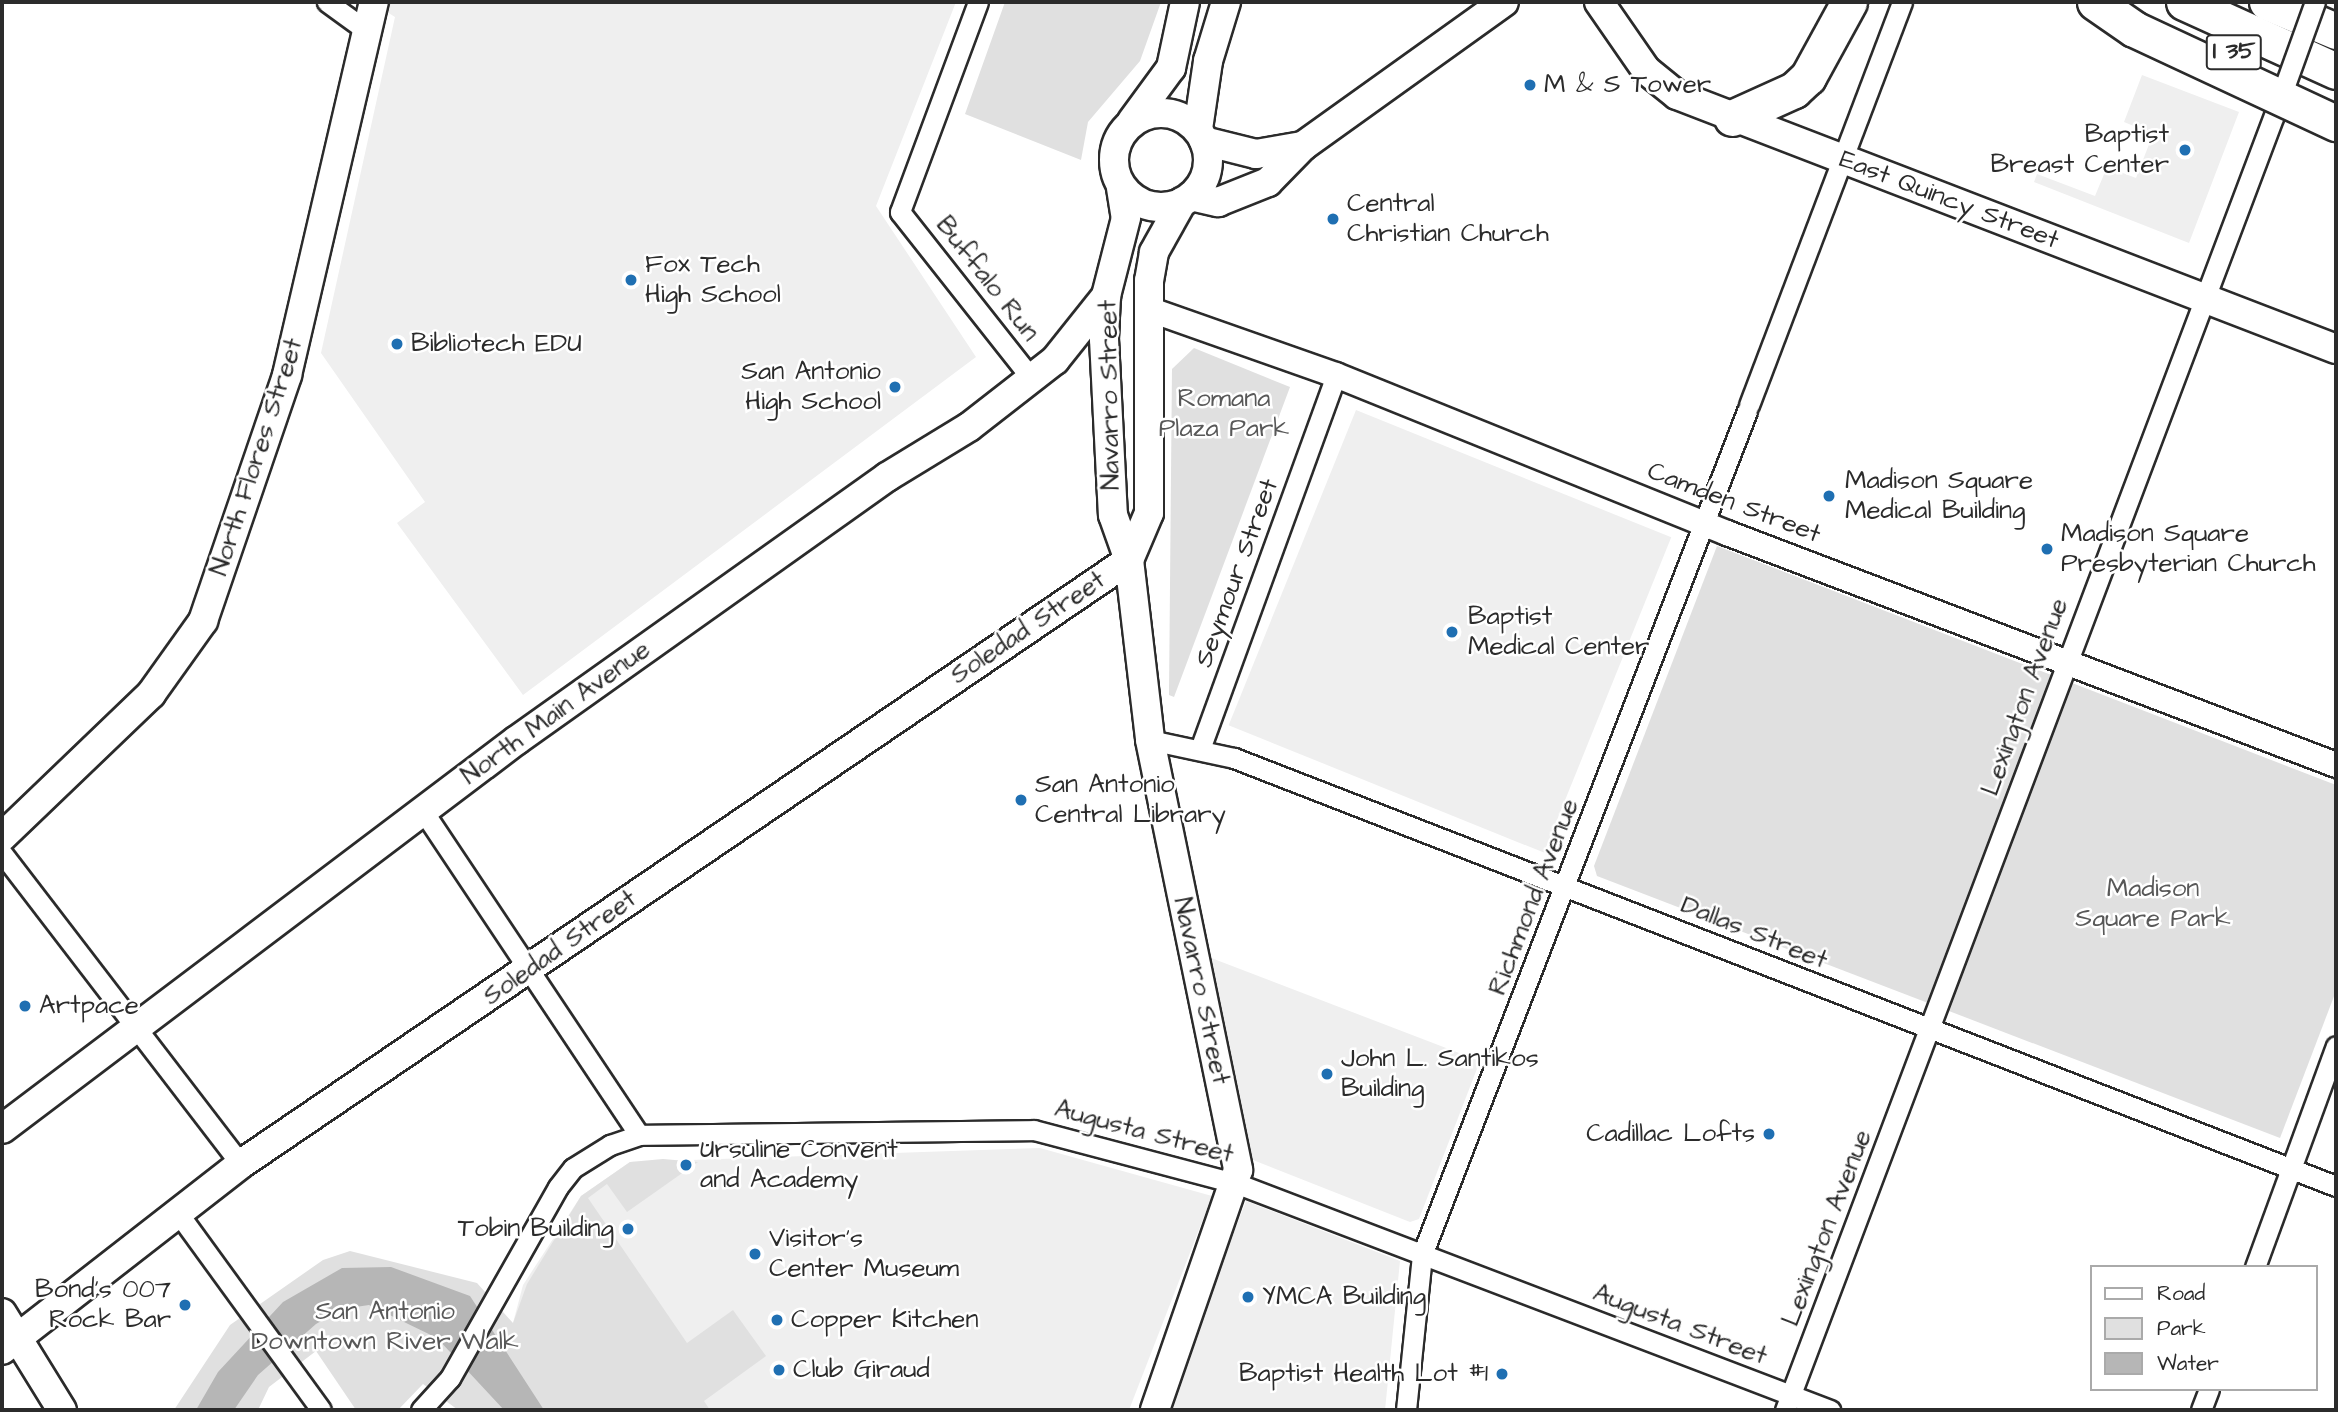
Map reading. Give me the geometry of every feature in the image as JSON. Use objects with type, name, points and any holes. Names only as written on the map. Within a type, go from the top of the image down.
[{"type":"highway","points":[[1732,118],[1794,90],[1808,77],[1849,2]]},
{"type":"highway","points":[[2095,2],[2134,29],[2336,123]]},
{"type":"highway","name":"I 35","points":[[2135,2],[2336,97]]},
{"type":"highway","name":"I 35","points":[[2184,2],[2336,71]]},
{"type":"highway","name":"I 35","points":[[2267,2],[2336,31]]},
{"type":"main road","name":"North Flores Street","points":[[2,837],[151,694],[203,621],[287,374],[374,2]]},
{"type":"main road","points":[[1185,2],[1171,68],[1130,123],[1114,152],[1121,188],[1147,206],[1187,199],[1218,202],[1251,191],[1303,146],[1504,2]]},
{"type":"main road","points":[[1187,199],[1205,177],[1201,135],[1208,61],[1226,2]]},
{"type":"main road","name":"East Quincy Street","points":[[1599,2],[1657,80],[1732,118],[2336,349]]},
{"type":"main road","points":[[1130,123],[1167,114],[1201,135],[1256,154],[1303,146]]},
{"type":"main road","name":"Navarro Street","points":[[1121,188],[1126,218],[1106,296],[1113,515],[1129,560],[1150,740],[1238,1184]]},
{"type":"main road","name":"Navarro Street","points":[[1129,560],[1149,513],[1154,252],[1187,199]]},
{"type":"main road","name":"North Main Avenue","points":[[2,1129],[142,1028],[423,811],[1032,379],[1076,337],[1106,296]]},
{"type":"main road","name":"Soledad Street","points":[[9,1344],[241,1164],[1129,560]]},
{"type":"main road","points":[[1155,1410],[1238,1184]]},
{"type":"main road","points":[[2,1313],[9,1344],[62,1410]]},
{"type":"street","points":[[327,2],[367,31]]},
{"type":"street","name":"Buffalo Run","points":[[978,2],[900,212],[1032,379]]},
{"type":"street","name":"Richmond Avenue","points":[[1406,1410],[1422,1255],[1567,887],[1902,2]]},
{"type":"street","name":"Lexington Avenue","points":[[1788,1403],[2315,2]]},
{"type":"street","name":"Camden Street","points":[[1151,310],[1336,375],[1705,524],[2336,765]]},
{"type":"street","name":"Seymour Street","points":[[1200,749],[1336,375]]},
{"type":"street","name":"Dallas Street","points":[[1150,740],[1200,749],[1567,887],[1930,1031],[2336,1186]]},
{"type":"street","points":[[423,811],[532,968],[639,1135]]},
{"type":"street","points":[[2,853],[142,1028],[241,1164]]},
{"type":"street","points":[[2256,1265],[2336,1046]]},
{"type":"street","name":"Augusta Street","points":[[421,1410],[450,1378],[573,1168],[639,1135],[1034,1130],[1238,1184],[1422,1255],[1788,1403],[1830,1410]]},
{"type":"street","points":[[178,1213],[321,1410]]},
{"type":"street","points":[[2201,1410],[2208,1391]]},
{"type":"shaded area","name":"Fox Tech High School","points":[[371,2],[956,2],[876,206],[976,357],[523,695],[397,523],[425,502],[321,353],[395,17]]},
{"type":"shaded area","name":"Baptist Breast Center","points":[[2142,75],[2239,112],[2189,243],[2034,182],[2037,174],[2095,196],[2107,167],[2136,178],[2153,134],[2124,122]]},
{"type":"shaded area","name":"Baptist Medical Center","points":[[1356,410],[1671,537],[1544,853],[1229,725]]},
{"type":"shaded area","points":[[1206,956],[1480,1061],[1419,1219],[1410,1222],[1253,1160]]},
{"type":"shaded area","points":[[1040,1148],[1212,1196],[1129,1410],[588,1410],[513,1323],[523,1285],[581,1196],[630,1162]]},
{"type":"shaded area","points":[[1246,1201],[1400,1261],[1385,1410],[1165,1410]]},
{"type":"green space","points":[[1005,2],[1161,2],[1140,61],[1088,122],[1081,160],[965,114]]},
{"type":"green space","name":"Romana Plaza Park","points":[[1194,348],[1290,387],[1174,697],[1169,695],[1172,369]]},
{"type":"green space","name":"Madison Square Park","points":[[1717,546],[2336,785],[2336,991],[2280,1138],[1597,876],[1594,866]]},
{"type":"green space","name":"San Antonio Downtown River Walk","points":[[663,1159],[698,1162],[627,1212],[607,1184],[588,1198],[687,1343],[733,1310],[766,1356],[704,1401],[710,1410],[458,1410],[423,1384],[398,1410],[356,1410],[316,1351],[269,1387],[258,1410],[174,1410],[230,1325],[323,1260],[350,1251],[477,1283],[513,1323],[527,1284],[581,1196],[630,1162]]},
{"type":"water","points":[[391,1267],[470,1296],[544,1410],[504,1410],[437,1338],[369,1305],[342,1309],[316,1324],[258,1375],[234,1410],[196,1410],[218,1372],[283,1302],[342,1268]]},
{"type":"place","name":"M & S Tower","points":[[1530,85]]},
{"type":"place","name":"Baptist Breast Center","points":[[2185,150]]},
{"type":"place","name":"Central Christian Church","points":[[1333,219]]},
{"type":"place","name":"Fox Tech High School","points":[[631,280]]},
{"type":"place","name":"Bibliotech EDU","points":[[397,344]]},
{"type":"place","name":"San Antonio High School","points":[[895,387]]},
{"type":"place","name":"Madison Square Medical Building","points":[[1829,496]]},
{"type":"place","name":"Madison Square Presbyterian Church","points":[[2047,549]]},
{"type":"place","name":"Baptist Medical Center","points":[[1452,632]]},
{"type":"place","name":"San Antonio Central Library","points":[[1021,800]]},
{"type":"place","name":"Artpace","points":[[25,1006]]},
{"type":"place","name":"John L. Santikos Building","points":[[1327,1074]]},
{"type":"place","name":"Cadillac Lofts","points":[[1769,1134]]},
{"type":"place","name":"Ursuline Convent and Academy","points":[[686,1165]]},
{"type":"place","name":"Tobin Building","points":[[628,1229]]},
{"type":"place","name":"Visitor's Center Museum","points":[[755,1254]]},
{"type":"place","name":"YMCA Building","points":[[1248,1297]]},
{"type":"place","name":"Bond’s 007 Rock Bar","points":[[185,1305]]},
{"type":"place","name":"Copper Kitchen","points":[[777,1320]]},
{"type":"place","name":"Club Giraud","points":[[779,1370]]},
{"type":"place","name":"Baptist Health Lot #1","points":[[1502,1374]]}]
